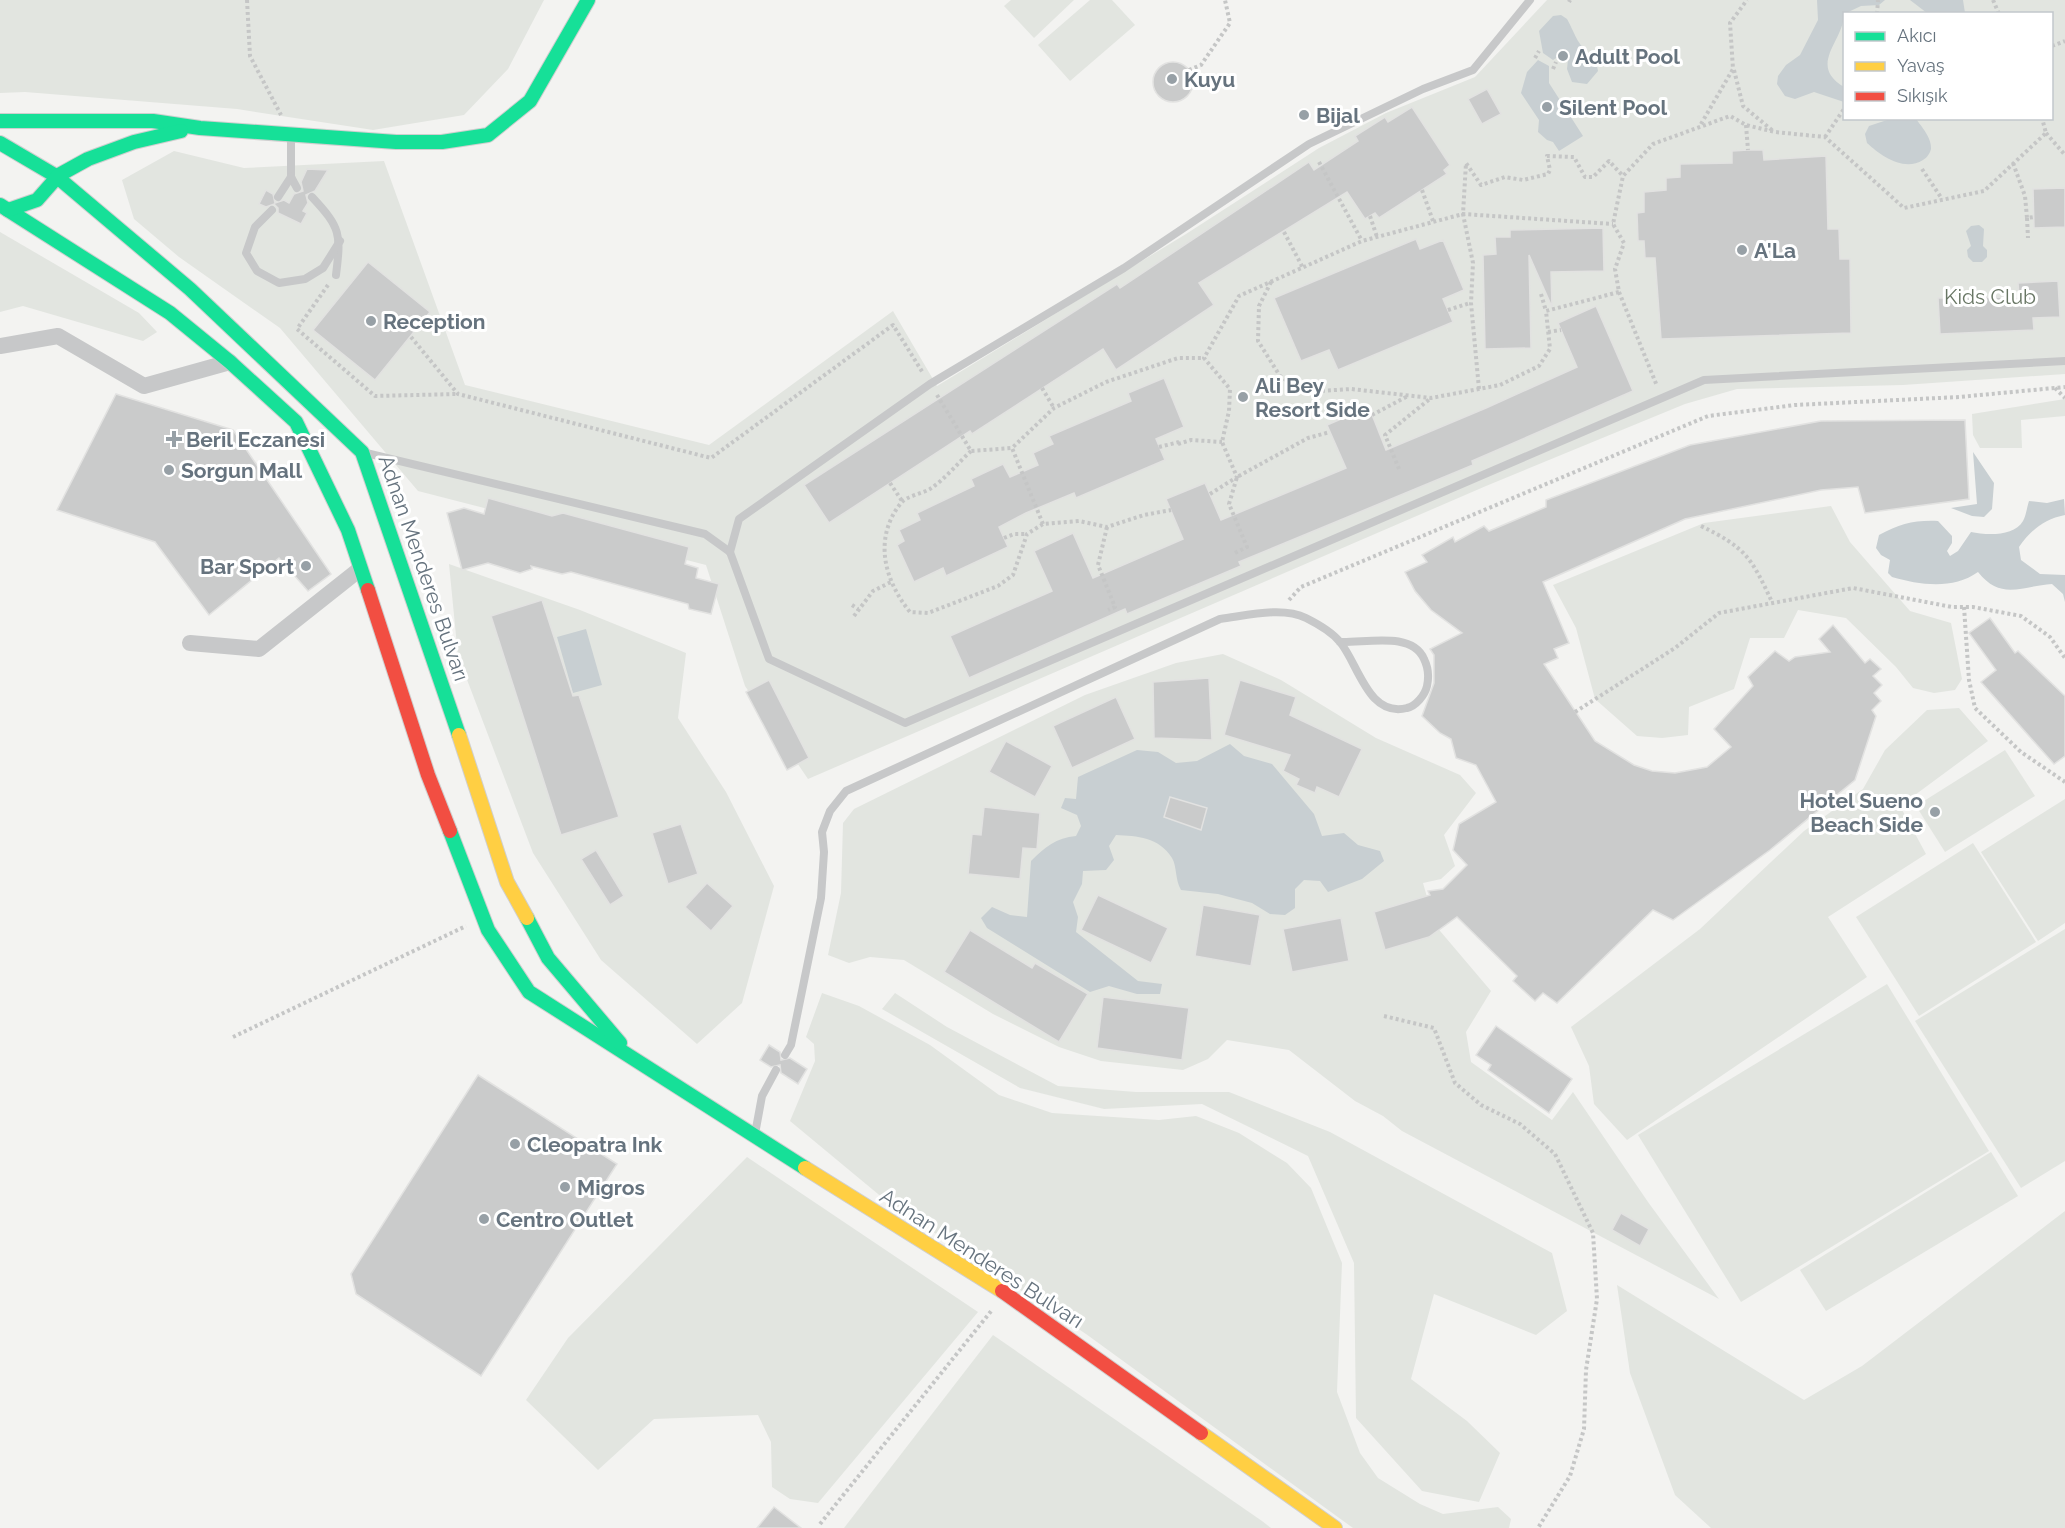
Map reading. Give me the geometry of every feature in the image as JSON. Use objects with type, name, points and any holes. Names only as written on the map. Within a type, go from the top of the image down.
[{"type":"main road","points":[[0,121],[153,120],[201,128],[396,142],[442,142],[488,135],[530,101],[588,0]]},
{"type":"main road","points":[[1,146],[27,132],[62,121]]},
{"type":"main road","points":[[4,208],[29,204],[45,193],[56,176],[118,147],[152,136],[201,128]]},
{"type":"main road","name":"Adnan Menderes Bulvarı","points":[[1,146],[56,176],[190,289],[293,384],[362,452],[409,584],[507,882],[548,958],[628,1054]]},
{"type":"main road","name":"Adnan Menderes Bulvarı","points":[[4,208],[170,313],[231,362],[296,422],[348,530],[428,774],[483,918],[488,930],[529,992],[601,1040],[628,1054],[755,1134],[878,1216],[1005,1293],[1335,1528]]},
{"type":"street","points":[[0,346],[58,336],[144,386],[231,362]]},
{"type":"street","points":[[190,643],[259,649],[360,569]]},
{"type":"lane","points":[[730,552],[739,519],[930,384],[1124,268],[1309,144],[1423,89],[1473,70],[1530,0]]},
{"type":"lane","points":[[291,134],[291,177],[297,188]]},
{"type":"lane","points":[[278,197],[291,177]]},
{"type":"lane","points":[[312,197],[330,216],[340,241],[336,275]]},
{"type":"lane","points":[[272,210],[255,227],[246,253],[257,271],[279,284],[305,279],[323,268],[340,241]]},
{"type":"lane","points":[[362,452],[705,534],[730,552],[769,659],[905,723],[1704,380],[2065,361]]},
{"type":"lane","points":[[785,1055],[791,1045],[820,898],[824,852],[822,832],[830,811],[846,790],[1220,619],[1276,613],[1304,617],[1340,642],[1372,696],[1383,705],[1398,710],[1409,708],[1425,692],[1428,682],[1426,663],[1417,647],[1402,640],[1340,642]]},
{"type":"lane","points":[[755,1134],[762,1096],[776,1070]]},
{"type":"path","points":[[247,0],[250,56],[291,134]]},
{"type":"path","points":[[1190,70],[1201,65],[1230,23],[1225,0]]},
{"type":"path","points":[[1747,0],[1730,23],[1733,69],[1743,106],[1775,132]]},
{"type":"path","points":[[1535,58],[1539,51]]},
{"type":"path","points":[[1553,69],[1556,62]]},
{"type":"path","points":[[1701,124],[1733,69]]},
{"type":"path","points":[[1825,137],[1843,112]]},
{"type":"path","points":[[1661,399],[1650,365],[1619,292],[1615,269],[1624,243],[1613,224],[1623,176],[1653,144],[1701,124],[1730,116],[1746,125],[1775,132],[1825,137],[1904,208],[1984,190],[2046,133]]},
{"type":"path","points":[[2043,120],[2046,133],[2065,155]]},
{"type":"path","points":[[1746,125],[1748,150]]},
{"type":"path","points":[[1479,389],[1471,303],[1473,263],[1463,214],[1466,163],[1481,185],[1504,177],[1523,180],[1548,174],[1550,170],[1547,156],[1574,157],[1585,177],[1593,177],[1609,161],[1623,176]]},
{"type":"path","points":[[1318,162],[1362,241]]},
{"type":"path","points":[[2013,164],[2025,196],[2028,238]]},
{"type":"path","points":[[1922,169],[1942,199]]},
{"type":"path","points":[[1422,190],[1432,221]]},
{"type":"path","points":[[1204,358],[1239,296],[1362,241],[1463,214],[1613,224]]},
{"type":"path","points":[[1370,216],[1377,237]]},
{"type":"path","points":[[2027,218],[2034,217]]},
{"type":"path","points":[[1284,231],[1303,268]]},
{"type":"path","points":[[336,275],[297,329],[375,396],[458,394],[711,458],[893,326],[971,452]]},
{"type":"path","points":[[1271,282],[1259,306],[1258,341],[1280,376],[1304,392],[1351,389],[1431,398],[1500,386],[1539,366],[1550,349],[1546,311],[1541,294]]},
{"type":"path","points":[[1546,311],[1619,292]]},
{"type":"path","points":[[1448,310],[1471,303]]},
{"type":"path","points":[[1548,332],[1561,330]]},
{"type":"path","points":[[411,337],[458,394]]},
{"type":"path","points":[[1027,534],[1013,575],[998,586],[928,613],[910,612],[898,597],[885,567],[884,536],[902,501],[931,488],[971,452],[1012,448],[1054,408],[1106,382],[1178,358],[1204,358]]},
{"type":"path","points":[[1204,358],[1230,389],[1229,411],[1222,442],[1237,477],[1229,504],[1247,548],[1235,553]]},
{"type":"path","points":[[1276,613],[1301,587],[1708,416],[1795,405],[1959,397],[2065,387]]},
{"type":"path","points":[[1042,388],[1054,408]]},
{"type":"path","points":[[2055,388],[2065,398]]},
{"type":"path","points":[[1372,415],[1408,396]]},
{"type":"path","points":[[1399,469],[1385,435],[1431,398]]},
{"type":"path","points":[[1210,494],[1308,438],[1330,432]]},
{"type":"path","points":[[1159,447],[1191,440],[1222,442]]},
{"type":"path","points":[[1012,448],[1043,524]]},
{"type":"path","points":[[890,483],[902,501]]},
{"type":"path","points":[[1004,538],[1014,534],[1027,534],[1043,524],[1079,521],[1107,527],[1170,510]]},
{"type":"path","points":[[1701,526],[1726,538],[1752,561],[1772,602]]},
{"type":"path","points":[[1107,527],[1098,565],[1115,607],[1108,610]]},
{"type":"path","points":[[854,616],[873,591],[891,582]]},
{"type":"path","points":[[1575,712],[1675,648],[1719,614],[1853,588],[1952,607],[2021,616],[2050,637],[2065,658]]},
{"type":"path","points":[[852,605],[858,609]]},
{"type":"path","points":[[1965,607],[1970,680],[1975,708],[2021,752],[2065,782]]},
{"type":"path","points":[[233,1037],[483,918]]},
{"type":"path","points":[[1384,1016],[1434,1028],[1455,1083],[1481,1105],[1520,1124],[1555,1154],[1593,1233],[1597,1299],[1586,1370],[1584,1429],[1570,1476],[1538,1528]]},
{"type":"path","points":[[820,1524],[1005,1293]]},
{"type":"green space","points":[[0,0],[544,0],[508,69],[464,115],[373,130],[237,109],[25,92],[0,93]]},
{"type":"green space","points":[[1011,0],[1074,0],[1034,38],[1004,6]]},
{"type":"green space","points":[[1090,0],[1112,0],[1135,25],[1070,81],[1038,45]]},
{"type":"green space","name":"Ali Bey Resort Side","points":[[1547,0],[2065,0],[2065,374],[1903,385],[1737,389],[1685,404],[1486,486],[808,779],[745,686],[706,565],[418,491],[280,328],[179,257],[134,219],[122,180],[174,151],[244,168],[384,161],[465,385],[709,445],[893,311],[937,386],[1186,234],[1319,148],[1386,113],[1475,77]]},
{"type":"green space","points":[[0,232],[139,313],[157,332],[143,341],[23,306],[0,312]]},
{"type":"green space","points":[[2065,399],[2065,416],[2021,420],[2022,448],[1980,448],[1973,435],[1972,414]]},
{"type":"green space","points":[[1831,506],[1850,542],[1910,611],[1951,623],[1962,679],[1955,690],[1934,693],[1913,688],[1896,667],[1846,618],[1798,610],[1784,638],[1750,638],[1734,689],[1689,707],[1688,735],[1662,738],[1637,736],[1595,699],[1576,628],[1553,585],[1704,523]]},
{"type":"green space","points":[[449,564],[580,610],[686,653],[678,718],[726,792],[774,886],[742,1003],[697,1044],[601,960],[533,853],[458,656]]},
{"type":"green space","points":[[1223,654],[1281,680],[1376,738],[1460,775],[1476,793],[1444,835],[1455,866],[1441,879],[1423,883],[1435,925],[1491,991],[1466,1032],[1471,1062],[1552,1120],[1573,1092],[1648,1202],[1719,1299],[1402,1131],[1383,1116],[1355,1101],[1289,1050],[1227,1040],[1208,1059],[1183,1070],[1101,1061],[1059,1047],[993,1014],[904,960],[870,957],[849,963],[828,955],[841,893],[843,823],[854,809],[1085,695],[1176,663]]},
{"type":"green space","points":[[1959,708],[1988,741],[1900,806],[1926,854],[1828,917],[1867,977],[1627,1140],[1594,1104],[1589,1066],[1571,1027],[1700,929],[1804,831],[1863,789],[1885,750],[1927,710]]},
{"type":"green space","points":[[2005,750],[2035,796],[1945,852],[1916,806]]},
{"type":"green space","points":[[2065,799],[2065,923],[2038,941],[1981,852]]},
{"type":"green space","points":[[1973,843],[2036,942],[1919,1016],[1856,917]]},
{"type":"green space","points":[[2065,929],[2065,1161],[2021,1188],[1915,1021]]},
{"type":"green space","points":[[1887,984],[1989,1151],[1741,1302],[1638,1135]]},
{"type":"green space","points":[[822,993],[859,1006],[930,1045],[999,1095],[1052,1113],[1159,1120],[1196,1116],[1239,1133],[1287,1163],[1311,1188],[1342,1263],[1337,1392],[1360,1453],[1378,1478],[1420,1504],[1443,1514],[1498,1507],[1511,1519],[1509,1528],[1353,1528],[1086,1334],[884,1199],[790,1121],[815,1061],[814,1044],[806,1037]]},
{"type":"green space","points":[[895,993],[947,1027],[1058,1086],[1136,1092],[1229,1092],[1330,1132],[1552,1253],[1567,1311],[1536,1335],[1434,1294],[1411,1379],[1467,1421],[1500,1453],[1479,1502],[1422,1491],[1356,1418],[1354,1263],[1308,1156],[1202,1104],[1104,1109],[1020,1088],[882,1009]]},
{"type":"green space","points":[[1991,1152],[2018,1196],[1826,1311],[1800,1270]]},
{"type":"green space","points":[[747,1157],[978,1312],[818,1503],[790,1499],[772,1487],[771,1442],[758,1415],[654,1419],[598,1470],[526,1400],[568,1338]]},
{"type":"green space","points":[[2065,1211],[2065,1528],[1711,1528],[1675,1495],[1630,1373],[1617,1285],[1804,1400],[1862,1366]]},
{"type":"green space","points":[[993,1335],[1262,1521],[1271,1528],[844,1528]]},
{"type":"shaded area","points":[[1817,0],[1885,0],[1879,5],[1861,6],[1843,12],[1839,34],[1830,52],[1828,70],[1833,79],[1843,86],[1843,102],[1814,92],[1795,99],[1785,96],[1777,84],[1778,76],[1786,65],[1800,55],[1818,20]]},
{"type":"shaded area","points":[[1910,0],[1963,0],[1965,12],[1926,12]]},
{"type":"shaded area","name":"Silent Pool","points":[[1561,15],[1567,19],[1580,44],[1595,57],[1598,71],[1587,84],[1572,82],[1567,69],[1568,59],[1563,54],[1553,60],[1543,53],[1539,31],[1553,16]]},
{"type":"shaded area","name":"Silent Pool","points":[[1538,60],[1549,66],[1549,83],[1583,136],[1559,151],[1553,142],[1538,132],[1539,120],[1521,93],[1527,72]]},
{"type":"shaded area","points":[[1887,120],[1917,120],[1926,132],[1931,151],[1926,158],[1916,163],[1893,161],[1867,143],[1865,134],[1869,126]]},
{"type":"shaded area","points":[[1979,225],[1984,229],[1983,246],[1987,250],[1987,257],[1982,262],[1973,262],[1968,257],[1967,250],[1971,246],[1966,231],[1971,226]]},
{"type":"shaded area","points":[[1973,452],[1994,483],[1992,509],[1984,517],[1972,516],[1951,508],[1977,504]]},
{"type":"shaded area","points":[[2064,499],[2065,515],[2039,526],[2019,547],[2021,560],[2040,574],[2065,575],[2065,602],[2063,594],[2052,584],[2012,590],[2003,589],[1987,581],[1978,572],[1958,582],[1947,584],[1925,584],[1892,577],[1888,573],[1890,560],[1881,555],[1876,548],[1879,535],[1894,528],[1914,522],[1938,521],[1952,536],[1952,543],[1947,551],[1950,556],[1958,551],[1971,532],[1999,534],[2019,526],[2024,519],[2029,501],[2047,503]]},
{"type":"shaded area","points":[[586,629],[602,685],[573,693],[557,637]]},
{"type":"shaded area","points":[[1230,744],[1244,756],[1272,764],[1314,814],[1322,836],[1344,833],[1358,845],[1380,851],[1384,861],[1362,879],[1328,892],[1320,881],[1304,880],[1295,889],[1295,908],[1285,915],[1270,914],[1252,903],[1218,894],[1181,890],[1174,861],[1167,851],[1147,839],[1116,835],[1109,846],[1114,860],[1106,870],[1083,871],[1082,884],[1073,902],[1078,917],[1076,932],[1138,981],[1162,984],[1160,994],[1137,994],[1109,986],[1090,992],[987,928],[981,918],[992,907],[1010,915],[1027,917],[1031,861],[1051,844],[1076,836],[1081,826],[1077,815],[1061,808],[1065,798],[1076,799],[1078,777],[1137,750],[1158,752],[1176,763],[1197,761]]},
{"type":"building","name":"Kuyu","points":[[1173,62],[1187,68],[1193,82],[1187,96],[1173,102],[1159,96],[1153,82],[1159,68]]},
{"type":"building","points":[[1487,89],[1501,114],[1482,124],[1468,99]]},
{"type":"building","points":[[1412,107],[1450,165],[1444,170],[1447,174],[1379,218],[1375,213],[1365,219],[1347,192],[1199,283],[1214,305],[1116,370],[1103,349],[972,434],[970,431],[829,523],[804,485],[1117,284],[1120,288],[1309,162],[1314,170],[1358,141],[1355,136],[1385,117],[1388,122]]},
{"type":"building","name":"A'La","points":[[1763,150],[1764,160],[1826,156],[1828,229],[1839,229],[1840,259],[1850,259],[1851,333],[1661,339],[1655,258],[1645,258],[1644,241],[1638,241],[1637,213],[1644,212],[1644,192],[1666,190],[1666,178],[1680,177],[1680,164],[1732,163],[1732,151]]},
{"type":"building","points":[[307,169],[328,170],[315,191],[306,195],[308,203],[303,211],[307,213],[301,224],[278,213],[278,208],[274,204],[266,207],[259,204],[266,190],[273,194],[275,203],[284,200],[289,203],[294,194],[303,191],[301,182]]},
{"type":"building","points":[[2065,188],[2065,227],[2034,228],[2033,189]]},
{"type":"building","points":[[1603,228],[1604,271],[1551,272],[1552,307],[1529,255],[1531,348],[1485,349],[1483,255],[1496,254],[1495,237],[1510,237],[1510,230]]},
{"type":"building","points":[[1416,239],[1420,249],[1443,240],[1464,290],[1443,299],[1453,322],[1338,370],[1329,350],[1301,361],[1274,298]]},
{"type":"building","name":"Reception","points":[[368,262],[430,312],[375,380],[313,330]]},
{"type":"building","points":[[2058,281],[2060,317],[2033,318],[2034,330],[1940,334],[1938,298],[2019,297],[2018,283]]},
{"type":"building","points":[[1596,306],[1633,391],[1472,461],[1473,465],[1239,562],[1241,566],[1127,614],[1125,609],[969,678],[950,636],[1052,591],[1034,551],[1073,533],[1093,578],[1183,539],[1166,499],[1205,483],[1221,520],[1346,468],[1327,425],[1369,407],[1386,450],[1486,408],[1577,367],[1558,323]]},
{"type":"building","points":[[1164,378],[1184,427],[1156,439],[1165,460],[1076,498],[1074,493],[1026,513],[999,527],[1008,547],[946,576],[943,568],[914,582],[897,545],[904,541],[899,530],[920,520],[917,513],[974,486],[971,479],[1003,464],[1010,477],[1038,465],[1033,453],[1053,444],[1049,436],[1131,401],[1128,393]]},
{"type":"building","name":"Sorgun Mall","points":[[116,394],[233,430],[331,574],[308,591],[279,558],[209,615],[155,542],[57,510]]},
{"type":"building","points":[[1965,420],[1969,499],[1865,513],[1858,487],[1821,490],[1685,519],[1543,582],[1569,643],[1554,649],[1558,658],[1544,664],[1595,741],[1634,765],[1652,771],[1675,773],[1707,767],[1731,747],[1714,729],[1753,686],[1748,677],[1775,651],[1789,661],[1795,657],[1830,652],[1819,639],[1833,625],[1865,663],[1870,659],[1881,669],[1873,676],[1882,685],[1874,693],[1881,701],[1872,710],[1876,716],[1855,780],[1770,850],[1673,920],[1653,910],[1557,1003],[1543,993],[1535,1001],[1513,981],[1517,976],[1457,917],[1429,937],[1385,950],[1374,912],[1430,895],[1428,891],[1443,889],[1467,865],[1453,850],[1459,824],[1496,802],[1476,765],[1456,758],[1451,739],[1440,733],[1422,716],[1434,683],[1434,655],[1430,649],[1462,633],[1431,610],[1415,591],[1405,572],[1427,562],[1422,555],[1453,537],[1455,542],[1484,526],[1489,531],[1546,507],[1546,500],[1690,445],[1821,421]]},
{"type":"building","points":[[488,498],[552,516],[563,513],[689,547],[685,564],[698,568],[696,578],[719,584],[711,614],[689,609],[688,604],[571,572],[562,574],[531,566],[532,569],[520,573],[488,563],[462,570],[447,513],[464,508],[484,514]]},
{"type":"building","points":[[542,600],[573,696],[579,695],[619,817],[561,835],[491,616]]},
{"type":"building","points":[[1990,618],[2015,653],[2018,651],[2065,696],[2065,756],[2054,764],[1981,682],[1996,670],[1969,633]]},
{"type":"building","points":[[1209,678],[1212,740],[1154,738],[1153,682]]},
{"type":"building","points":[[769,680],[809,758],[787,770],[746,692]]},
{"type":"building","points":[[1240,680],[1296,697],[1290,715],[1362,749],[1339,797],[1317,787],[1315,793],[1296,785],[1299,779],[1283,771],[1290,755],[1224,735]]},
{"type":"building","points":[[1116,697],[1135,739],[1072,768],[1053,726]]},
{"type":"building","points":[[1006,741],[1052,766],[1035,797],[989,772]]},
{"type":"building","points":[[1170,797],[1207,808],[1201,830],[1164,817]]},
{"type":"building","points":[[984,807],[1040,813],[1037,849],[1023,848],[1020,879],[968,874],[972,834],[981,835]]},
{"type":"building","points":[[681,824],[698,874],[668,884],[652,833]]},
{"type":"building","points":[[596,850],[624,896],[610,905],[581,859]]},
{"type":"building","points":[[707,883],[733,906],[711,931],[685,907]]},
{"type":"building","points":[[1098,895],[1168,928],[1151,963],[1081,930]]},
{"type":"building","points":[[1203,905],[1260,915],[1251,966],[1195,956]]},
{"type":"building","points":[[1341,918],[1349,961],[1292,972],[1283,929]]},
{"type":"building","points":[[970,930],[1032,968],[1035,963],[1088,994],[1059,1042],[944,972]]},
{"type":"building","points":[[1103,997],[1189,1008],[1182,1060],[1097,1048]]},
{"type":"building","points":[[1496,1026],[1572,1079],[1549,1113],[1488,1070],[1491,1065],[1476,1055]]},
{"type":"building","points":[[769,1045],[780,1052],[781,1060],[790,1058],[807,1069],[798,1084],[781,1073],[780,1065],[771,1067],[760,1060]]},
{"type":"building","name":"Centro Outlet","points":[[478,1075],[617,1164],[481,1376],[356,1294],[351,1274]]},
{"type":"building","points":[[1621,1213],[1649,1229],[1640,1246],[1612,1230]]},
{"type":"building","points":[[774,1507],[801,1528],[757,1528]]},
{"type":"traffic: fast","points":[[0,121],[153,121],[200,128],[396,142],[442,142],[488,135],[530,101],[588,0]]},
{"type":"traffic: fast","points":[[8,210],[37,200],[59,175],[88,159],[134,142],[181,131]]},
{"type":"traffic: fast","points":[[0,143],[56,176],[190,289],[362,452],[459,735]]},
{"type":"traffic: fast","points":[[0,205],[170,313],[230,362],[296,422],[348,530],[368,590]]},
{"type":"traffic: fast","points":[[450,831],[488,930],[529,992],[805,1168]]},
{"type":"traffic: fast","points":[[527,918],[548,958],[620,1043]]},
{"type":"traffic: slow","points":[[459,735],[507,882],[527,918]]},
{"type":"traffic: slow","points":[[805,1168],[1002,1291]]},
{"type":"traffic: slow","points":[[1201,1433],[1335,1528]]},
{"type":"traffic: jam","points":[[368,590],[428,775],[450,831]]},
{"type":"traffic: jam","points":[[1002,1291],[1201,1433]]},
{"type":"place","name":"Adult Pool","points":[[1563,56]]},
{"type":"place","name":"Kuyu","points":[[1172,79]]},
{"type":"place","name":"Silent Pool","points":[[1547,107]]},
{"type":"place","name":"Bijal","points":[[1304,115]]},
{"type":"place","name":"A'La","points":[[1742,250]]},
{"type":"place","name":"Reception","points":[[371,321]]},
{"type":"place","name":"Ali Bey Resort Side","points":[[1243,397]]},
{"type":"place","name":"Beril Eczanesi","points":[[174,439]]},
{"type":"place","name":"Sorgun Mall","points":[[169,470]]},
{"type":"place","name":"Bar Sport","points":[[306,566]]},
{"type":"place","name":"Hotel Sueno Beach Side","points":[[1935,812]]},
{"type":"place","name":"Cleopatra Ink","points":[[515,1144]]},
{"type":"place","name":"Migros","points":[[565,1187]]},
{"type":"place","name":"Centro Outlet","points":[[484,1219]]},
{"type":"park label","name":"Kids Club","points":[[1990,296]]}]
